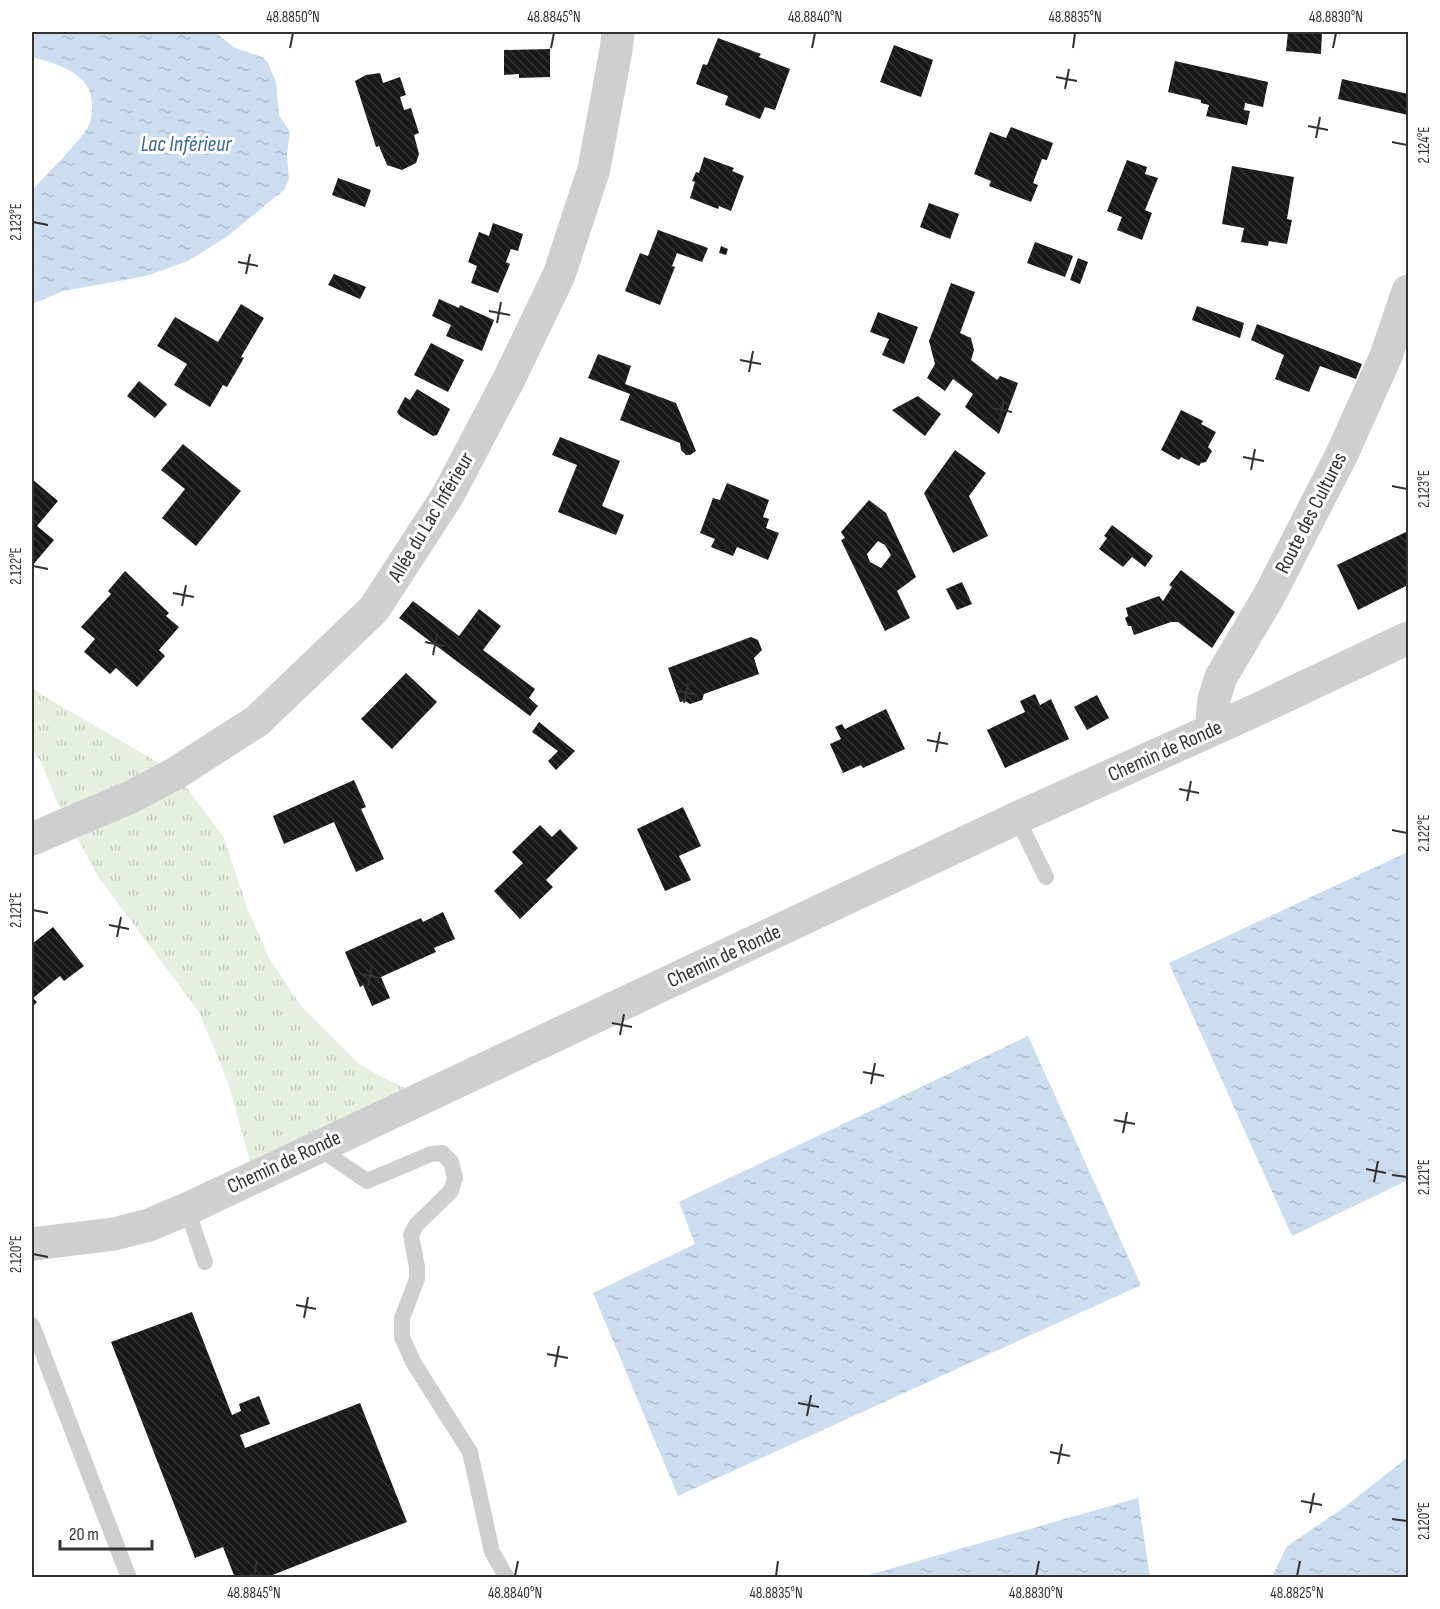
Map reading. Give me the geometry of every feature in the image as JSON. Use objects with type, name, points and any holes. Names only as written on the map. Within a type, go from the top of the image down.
[{"type":"street","name":"Allée du Lac Inférieur","points":[[32,839],[133,796],[176,773],[257,720],[374,609],[448,495],[509,379],[559,275],[594,169],[618,32]]},
{"type":"street","name":"Route des Cultures","points":[[1211,730],[1214,699],[1221,677],[1269,596],[1342,454],[1386,356],[1408,291]]},
{"type":"street","name":"Chemin de Ronde","points":[[32,1244],[114,1234],[149,1225],[188,1209],[1017,818],[1408,638]]},
{"type":"lane","points":[[1017,818],[1046,877]]},
{"type":"lane","points":[[317,1147],[367,1181],[431,1154],[442,1153],[451,1162],[455,1178],[451,1191],[416,1225],[411,1235],[417,1280],[402,1318],[402,1337],[413,1362],[470,1452],[492,1552],[507,1578]]},
{"type":"lane","points":[[188,1209],[205,1262]]},
{"type":"lane","points":[[32,1325],[129,1578]]},
{"type":"green space","points":[[32,687],[176,773],[224,838],[248,910],[269,958],[301,1006],[360,1065],[425,1097],[254,1176],[228,1082],[199,1012],[99,878],[56,799],[40,760],[32,750]]},
{"type":"water","name":"Lac Inférieur","points":[[32,32],[215,32],[235,48],[262,57],[268,63],[276,82],[279,115],[290,132],[287,154],[289,179],[284,190],[225,238],[188,261],[146,276],[63,291],[32,304],[32,191],[85,131],[91,121],[92,105],[91,94],[80,78],[62,67],[32,57]]},
{"type":"water","points":[[1408,852],[1408,1180],[1292,1236],[1169,963]]},
{"type":"water","points":[[1028,1036],[1141,1285],[678,1496],[593,1293],[695,1244],[679,1202]]},
{"type":"water","points":[[1408,1457],[1408,1577],[1272,1577],[1287,1546],[1342,1509]]},
{"type":"water","points":[[1138,1498],[1150,1577],[862,1577]]},
{"type":"building","points":[[1288,32],[1322,32],[1321,54],[1286,51]]},
{"type":"building","points":[[718,38],[761,54],[759,57],[790,69],[775,110],[765,107],[760,119],[725,105],[728,96],[696,84],[703,64],[707,65]]},
{"type":"building","points":[[894,45],[933,60],[921,97],[880,82]]},
{"type":"building","points":[[550,49],[550,77],[519,78],[519,74],[504,75],[504,50]]},
{"type":"building","points":[[1175,61],[1268,82],[1263,107],[1245,103],[1244,110],[1250,111],[1247,125],[1206,116],[1209,105],[1201,103],[1201,100],[1168,92]]},
{"type":"building","points":[[380,73],[383,83],[400,77],[406,95],[400,97],[404,110],[411,108],[419,133],[414,135],[419,154],[416,163],[402,170],[387,165],[379,146],[376,147],[355,81],[366,75]]},
{"type":"building","points":[[1342,79],[1408,94],[1408,115],[1338,99]]},
{"type":"building","points":[[1011,127],[1053,143],[1047,160],[1042,159],[1033,183],[1038,185],[1031,202],[989,186],[991,181],[974,174],[990,132],[1006,138]]},
{"type":"building","points":[[704,157],[734,168],[732,171],[744,176],[731,211],[719,206],[718,209],[690,198],[695,182],[692,181],[696,172],[699,173]]},
{"type":"building","points":[[1127,160],[1147,167],[1145,174],[1158,178],[1145,210],[1152,213],[1142,240],[1117,230],[1122,217],[1107,211]]},
{"type":"building","points":[[1232,166],[1294,177],[1287,219],[1292,220],[1287,244],[1269,241],[1268,246],[1241,242],[1244,228],[1222,224]]},
{"type":"building","points":[[338,178],[371,190],[365,207],[332,195]]},
{"type":"building","points":[[929,203],[959,214],[950,239],[920,227]]},
{"type":"building","points":[[493,223],[523,234],[518,251],[511,249],[506,262],[510,264],[498,293],[471,283],[477,266],[468,262],[479,232],[489,236]]},
{"type":"building","points":[[658,230],[708,248],[702,262],[677,253],[672,266],[675,267],[660,305],[625,291],[640,253],[648,256]]},
{"type":"building","points":[[1035,242],[1073,256],[1065,277],[1027,263]]},
{"type":"building","points":[[721,246],[728,249],[726,255],[719,253]]},
{"type":"building","points":[[1078,258],[1088,262],[1080,284],[1070,280]]},
{"type":"building","points":[[334,274],[366,287],[360,299],[328,285]]},
{"type":"building","points":[[951,283],[975,292],[960,333],[971,338],[974,350],[971,360],[997,380],[1000,376],[1018,383],[999,434],[965,407],[973,394],[953,379],[945,391],[927,378],[935,364],[929,341]]},
{"type":"building","points":[[439,299],[459,308],[460,305],[494,320],[482,351],[446,336],[451,325],[432,316]]},
{"type":"building","points":[[241,304],[264,318],[241,357],[244,358],[227,387],[223,385],[210,407],[174,385],[187,364],[157,346],[175,317],[218,342]]},
{"type":"building","points":[[1197,306],[1244,323],[1240,338],[1192,320]]},
{"type":"building","points":[[878,312],[918,327],[904,364],[882,355],[889,339],[870,332]]},
{"type":"building","points":[[1257,324],[1362,364],[1356,379],[1320,366],[1309,392],[1275,379],[1284,355],[1251,340]]},
{"type":"building","points":[[431,343],[464,360],[448,392],[414,375]]},
{"type":"building","points":[[598,354],[631,366],[625,384],[676,403],[696,451],[686,455],[681,450],[680,443],[620,420],[630,394],[588,378]]},
{"type":"building","points":[[139,381],[167,404],[155,418],[127,396]]},
{"type":"building","points":[[417,389],[450,409],[437,435],[433,436],[397,412],[405,397],[410,400]]},
{"type":"building","points":[[918,396],[941,414],[925,436],[892,410]]},
{"type":"building","points":[[1181,410],[1203,421],[1201,424],[1216,432],[1208,447],[1212,451],[1206,462],[1199,466],[1181,457],[1179,460],[1161,450]]},
{"type":"building","points":[[560,437],[620,461],[602,506],[624,515],[616,535],[558,512],[577,465],[552,455]]},
{"type":"building","points":[[183,444],[241,491],[196,546],[162,518],[185,489],[161,470]]},
{"type":"building","points":[[955,450],[986,473],[969,496],[988,536],[953,553],[924,493]]},
{"type":"building","points":[[32,479],[58,501],[37,526],[54,540],[32,566]]},
{"type":"building","points":[[727,483],[769,500],[763,517],[769,519],[766,528],[779,533],[768,560],[737,547],[733,556],[711,547],[715,539],[700,533],[713,498],[720,500]]},
{"type":"building","points":[[869,500],[886,513],[916,577],[897,591],[910,618],[885,631],[841,540],[845,538],[841,532]],"holes":[[[878,541],[885,545],[891,555],[881,568],[870,562],[867,554]]]},
{"type":"building","points":[[1112,525],[1153,556],[1145,567],[1132,557],[1123,567],[1099,549]]},
{"type":"building","points":[[1408,531],[1408,585],[1358,610],[1337,565]]},
{"type":"building","points":[[1181,570],[1235,612],[1212,648],[1178,622],[1171,622],[1134,635],[1131,626],[1128,626],[1125,618],[1128,616],[1126,608],[1159,596],[1163,601],[1172,587],[1169,585]]},
{"type":"building","points":[[125,571],[169,613],[166,616],[179,627],[159,650],[165,656],[137,687],[116,668],[110,674],[84,652],[95,639],[81,627],[111,594],[108,591]]},
{"type":"building","points":[[962,582],[972,604],[957,610],[946,589]]},
{"type":"building","points":[[413,601],[459,636],[479,609],[501,626],[483,650],[535,689],[529,698],[538,706],[530,716],[399,618]]},
{"type":"building","points":[[751,637],[758,640],[762,650],[754,658],[759,674],[704,694],[702,700],[690,704],[685,701],[680,702],[668,668]]},
{"type":"building","points":[[406,673],[437,702],[392,749],[361,719]]},
{"type":"building","points":[[1035,694],[1040,705],[1051,699],[1069,739],[1005,768],[987,730],[1025,712],[1020,701]]},
{"type":"building","points":[[1097,695],[1109,718],[1087,730],[1074,707]]},
{"type":"building","points":[[886,709],[905,749],[863,768],[861,765],[843,773],[830,744],[841,739],[835,727],[842,724],[845,729]]},
{"type":"building","points":[[539,722],[575,751],[556,770],[548,761],[558,751],[532,732]]},
{"type":"building","points":[[354,780],[366,807],[361,809],[384,859],[356,872],[334,822],[284,844],[273,816]]},
{"type":"building","points":[[683,807],[701,846],[679,856],[691,880],[665,891],[637,829]]},
{"type":"building","points":[[540,825],[552,837],[560,829],[578,848],[546,880],[553,887],[520,919],[494,891],[523,863],[512,852]]},
{"type":"building","points":[[443,912],[455,939],[434,948],[436,952],[381,977],[390,998],[372,1006],[363,985],[360,987],[345,952],[421,918],[423,922]]},
{"type":"building","points":[[53,927],[84,966],[64,981],[60,976],[33,998],[37,1002],[32,1007],[32,944]]},
{"type":"building","points":[[192,1312],[232,1415],[241,1411],[239,1404],[259,1396],[270,1424],[240,1435],[245,1448],[360,1403],[407,1522],[265,1578],[235,1578],[223,1547],[195,1558],[111,1342]]}]
